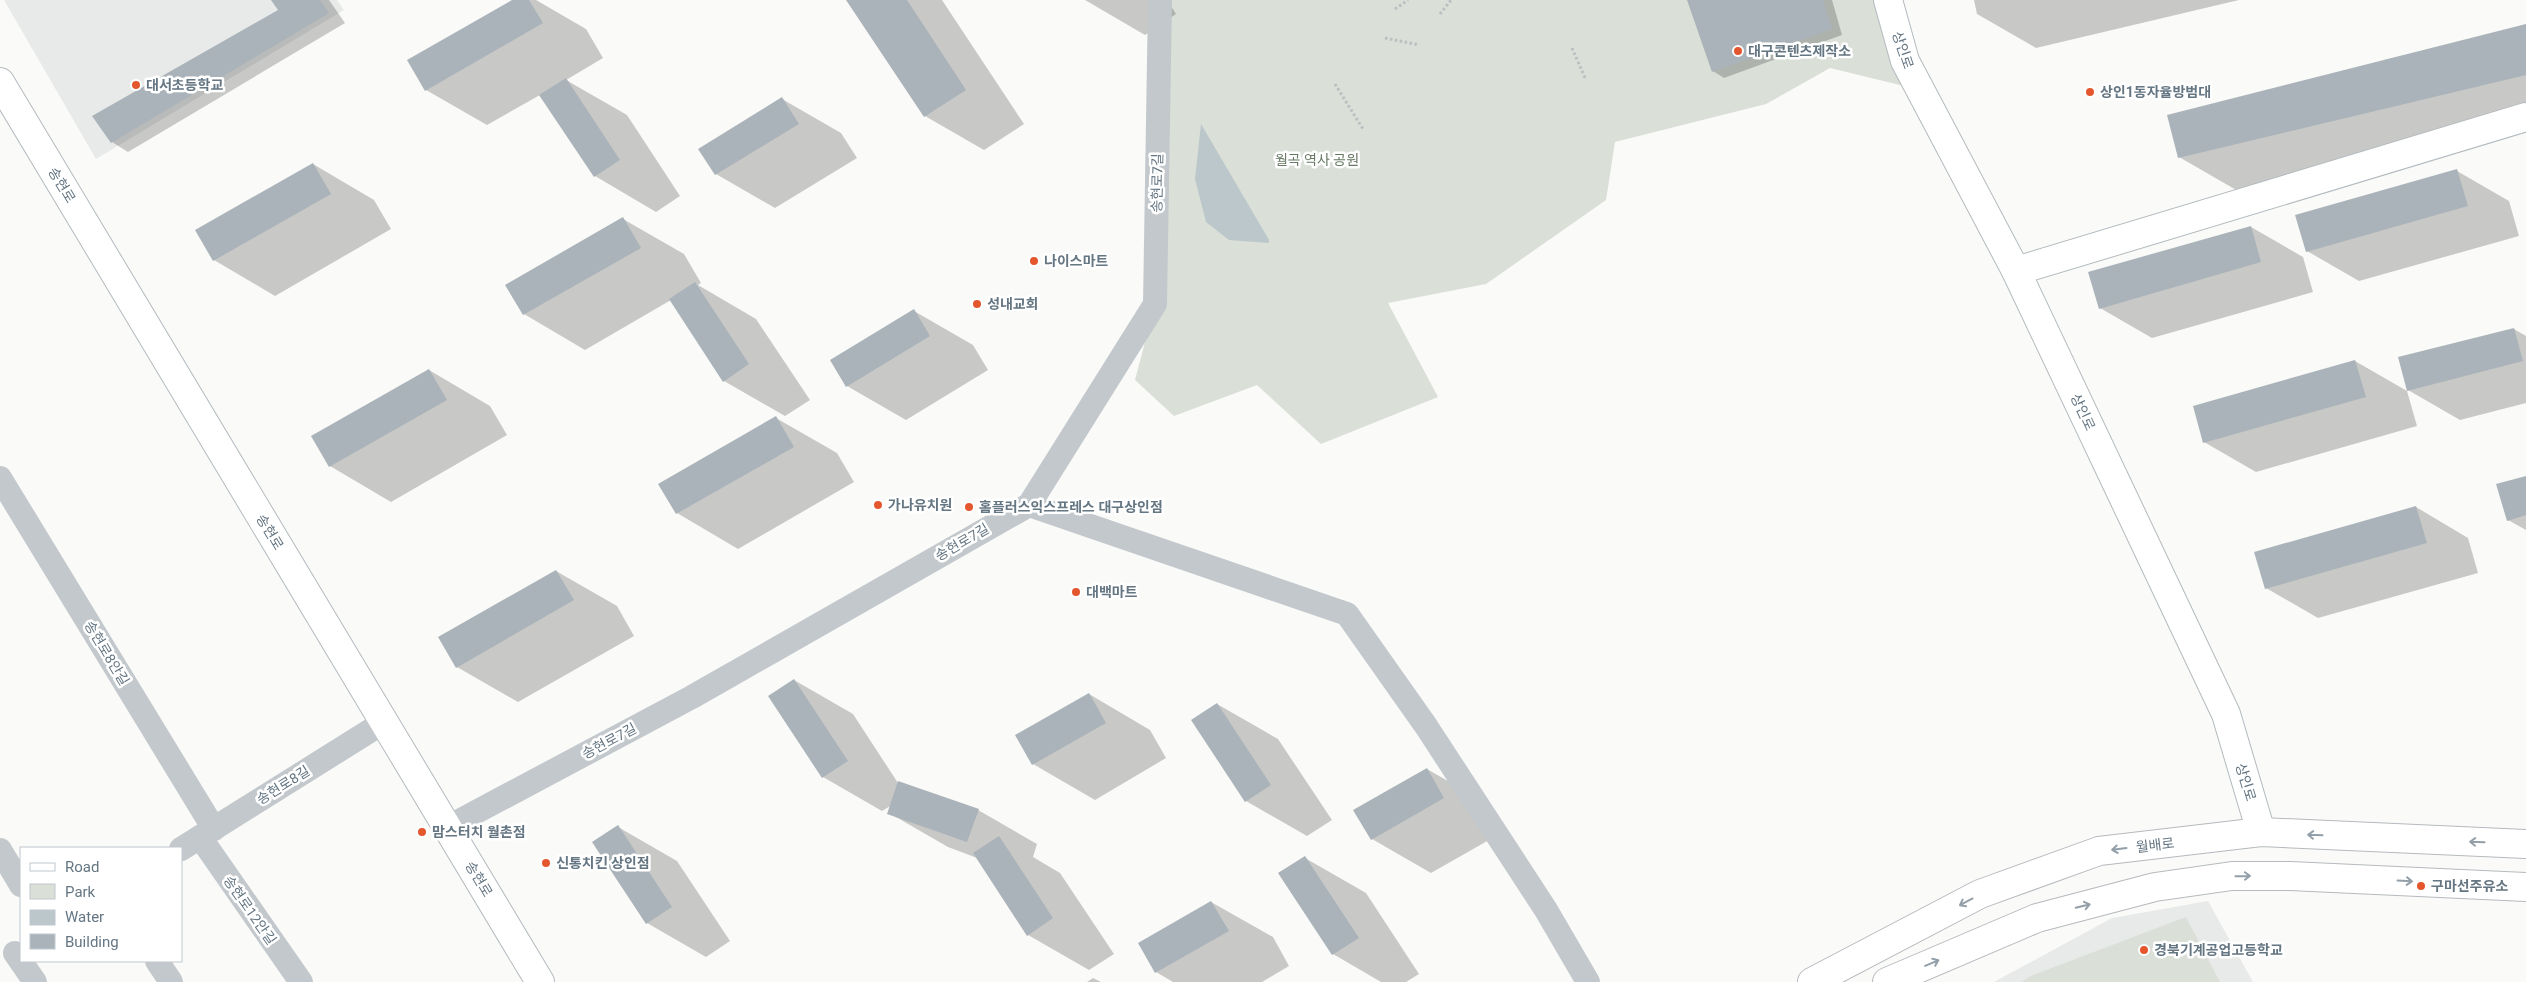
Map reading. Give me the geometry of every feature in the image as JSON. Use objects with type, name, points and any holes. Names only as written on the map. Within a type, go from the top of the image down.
[{"type":"main road","name":"상인로","points":[[1888,0],[1905,61],[2016,270],[2226,714],[2261,832]]},
{"type":"main road","name":"송현로","points":[[0,82],[540,982]]},
{"type":"main road","points":[[2016,270],[2526,117]]},
{"type":"main road","name":"월배로","points":[[1812,982],[1980,894],[2099,851],[2261,832],[2526,844]]},
{"type":"main road","points":[[1887,982],[2037,918],[2164,886],[2232,876],[2290,876],[2526,887]]},
{"type":"street","name":"송현로7길","points":[[448,827],[692,697],[1028,504],[1155,304],[1160,0]]},
{"type":"street","name":"송현로8안길","points":[[0,478],[198,838]]},
{"type":"street","points":[[1028,504],[1347,614],[1426,726],[1546,910],[1588,982]]},
{"type":"street","name":"송현로8길","points":[[198,838],[384,722]]},
{"type":"street","name":"송현로12안길","points":[[198,838],[300,982]]},
{"type":"street","points":[[0,850],[20,883]]},
{"type":"street","points":[[12,955],[34,982]]},
{"type":"street","points":[[158,962],[171,982]]},
{"type":"path","points":[[1395,9],[1408,0]]},
{"type":"path","points":[[1440,14],[1451,0]]},
{"type":"path","points":[[1385,38],[1419,45]]},
{"type":"path","points":[[1572,48],[1586,80]]},
{"type":"path","points":[[1335,84],[1363,129]]},
{"type":"shaded area","name":"대서초등학교","points":[[4,0],[337,0],[344,10],[96,159]]},
{"type":"shaded area","name":"경북기계공업고등학교","points":[[2208,901],[2253,982],[1994,982],[2112,918]]},
{"type":"green space","name":"월곡 역사 공원","points":[[1160,0],[1881,0],[1904,86],[1830,68],[1766,104],[1615,142],[1606,200],[1486,284],[1388,303],[1438,397],[1321,444],[1257,385],[1174,416],[1135,380],[1155,304]]},
{"type":"green space","points":[[2186,917],[2220,982],[2021,982],[2031,976]]},
{"type":"water","points":[[1201,124],[1269,243],[1229,240],[1206,222],[1195,179]]},
{"type":"building","points":[[271,0],[320,0],[329,13],[111,143],[92,116],[278,10]]},
{"type":"building","points":[[512,0],[529,0],[543,23],[425,91],[407,60]]},
{"type":"building","points":[[846,0],[907,0],[966,90],[924,117]]},
{"type":"building","name":"대구콘텐츠제작소","points":[[1687,0],[1823,0],[1832,29],[1712,72]]},
{"type":"building","points":[[2526,24],[2526,75],[2178,158],[2167,115]]},
{"type":"building","points":[[566,78],[620,160],[594,177],[539,95]]},
{"type":"building","points":[[782,97],[799,124],[715,175],[698,149]]},
{"type":"building","points":[[313,163],[331,194],[213,261],[195,230]]},
{"type":"building","points":[[2457,169],[2468,206],[2306,252],[2295,215]]},
{"type":"building","points":[[623,217],[641,248],[523,315],[505,285]]},
{"type":"building","points":[[2251,226],[2261,262],[2099,309],[2088,272]]},
{"type":"building","points":[[695,282],[749,364],[723,382],[669,299]]},
{"type":"building","points":[[914,309],[930,336],[846,387],[830,360]]},
{"type":"building","points":[[2514,328],[2523,361],[2407,391],[2398,357]]},
{"type":"building","points":[[2355,360],[2366,397],[2203,443],[2193,406]]},
{"type":"building","points":[[429,369],[447,400],[329,467],[311,436]]},
{"type":"building","points":[[776,416],[794,447],[676,514],[658,484]]},
{"type":"building","points":[[2526,476],[2526,515],[2507,521],[2496,484]]},
{"type":"building","points":[[2416,506],[2427,543],[2265,589],[2254,552]]},
{"type":"building","points":[[556,570],[574,600],[456,668],[438,637]]},
{"type":"building","points":[[794,679],[848,761],[822,778],[768,696]]},
{"type":"building","points":[[1089,693],[1106,723],[1032,765],[1015,735]]},
{"type":"building","points":[[1217,703],[1271,785],[1245,802],[1191,720]]},
{"type":"building","points":[[1427,768],[1444,798],[1371,840],[1353,810]]},
{"type":"building","points":[[898,781],[979,809],[967,842],[887,814]]},
{"type":"building","points":[[618,825],[672,907],[646,924],[592,842]]},
{"type":"building","points":[[999,836],[1053,918],[1027,936],[973,853]]},
{"type":"building","points":[[1305,856],[1359,938],[1332,955],[1278,873]]},
{"type":"building","points":[[1211,901],[1229,931],[1155,973],[1138,943]]},
{"type":"place","name":"대구콘텐츠제작소","points":[[1738,51]]},
{"type":"place","name":"대서초등학교","points":[[136,85]]},
{"type":"place","name":"상인1동자율방범대","points":[[2090,92]]},
{"type":"place","name":"나이스마트","points":[[1034,261]]},
{"type":"place","name":"성내교회","points":[[977,304]]},
{"type":"place","name":"가나유치원","points":[[878,505]]},
{"type":"place","name":"홈플러스익스프레스 대구상인점","points":[[969,507]]},
{"type":"place","name":"대백마트","points":[[1076,592]]},
{"type":"place","name":"맘스터치 월촌점","points":[[422,832]]},
{"type":"place","name":"신통치킨 상인점","points":[[546,863]]},
{"type":"place","name":"구마선주유소","points":[[2421,886]]},
{"type":"place","name":"경북기계공업고등학교","points":[[2144,950]]}]
